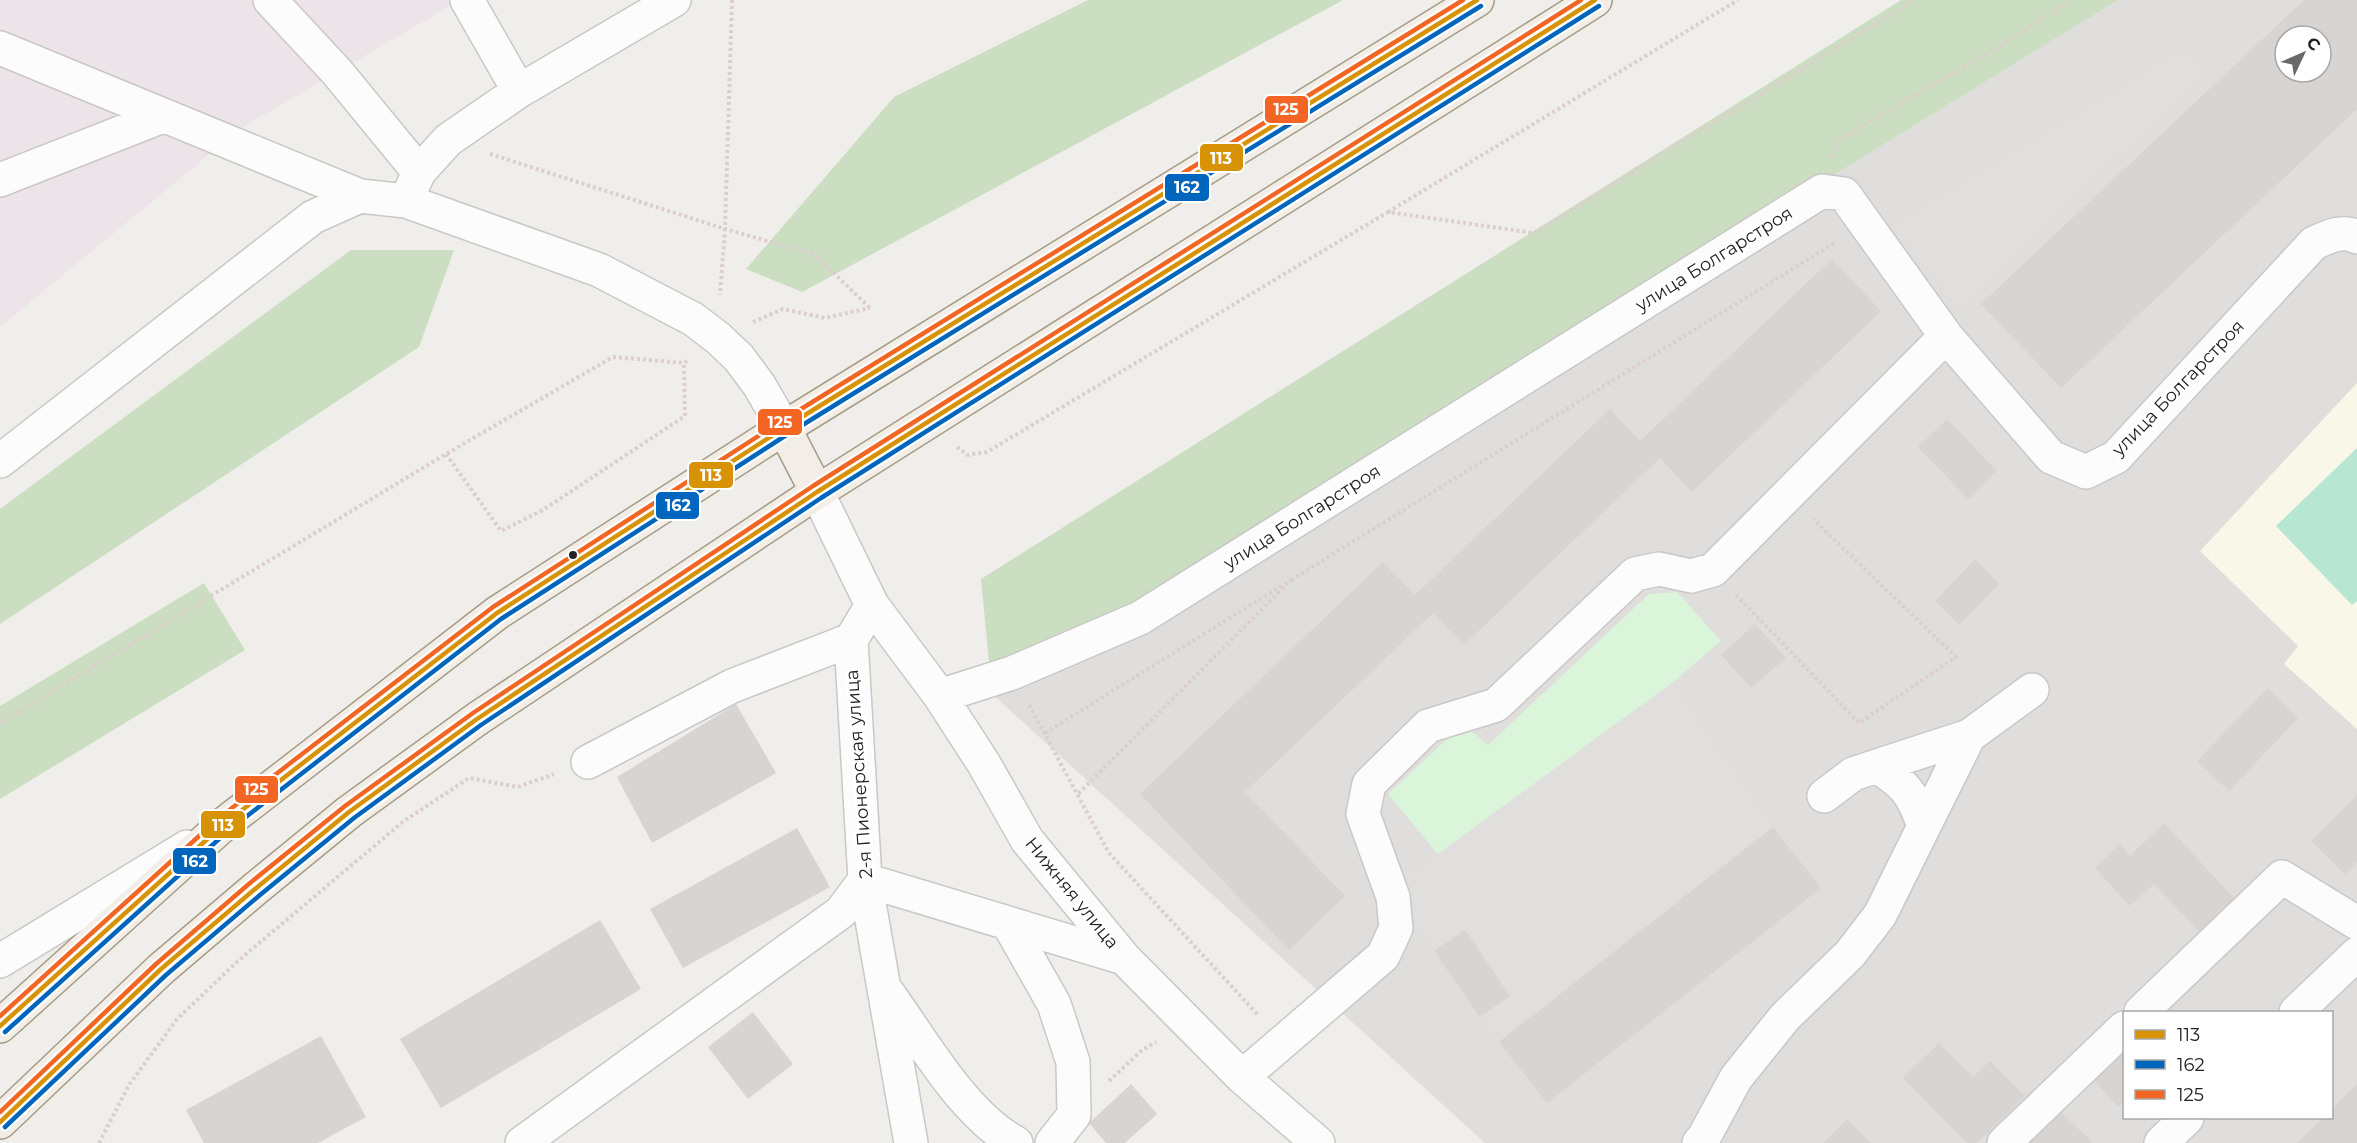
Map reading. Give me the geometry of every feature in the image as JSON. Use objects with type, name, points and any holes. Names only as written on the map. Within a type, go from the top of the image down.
[{"type":"main road","points":[[0,1122],[161,969],[350,812],[418,761],[532,681],[817,492],[1595,0]]},
{"type":"main road","points":[[0,1026],[224,824],[497,613],[784,428],[1473,1]]},
{"type":"main road","points":[[784,428],[817,492]]},
{"type":"street","points":[[270,0],[337,72],[413,186],[599,270],[693,319],[739,358],[784,428]]},
{"type":"street","points":[[467,0],[519,91]]},
{"type":"street","points":[[0,461],[313,217],[360,196],[413,186],[448,140],[519,91],[674,0]]},
{"type":"street","points":[[0,48],[360,196]]},
{"type":"street","points":[[0,180],[162,116]]},
{"type":"street","name":"улица Болгарстроя","points":[[940,696],[1012,673],[1140,618],[1822,191],[1844,194],[1947,336],[2051,457],[2086,472],[2116,457],[2314,243],[2334,234],[2357,237]]},
{"type":"street","points":[[1242,1077],[1383,956],[1396,928],[1393,897],[1363,814],[1369,784],[1428,726],[1496,705],[1635,574],[1659,568],[1690,576],[1713,570],[1947,336]]},
{"type":"street","points":[[588,762],[732,686],[851,640],[872,605],[817,492]]},
{"type":"street","name":"Нижняя улица","points":[[872,605],[940,696],[984,764],[1027,840],[1124,958],[1242,1077],[1318,1143]]},
{"type":"street","name":"2-я Пионерская улица","points":[[851,640],[865,880],[911,1143]]},
{"type":"street","points":[[1824,796],[1853,774],[1969,736],[2032,690]]},
{"type":"street","points":[[1699,1143],[1736,1078],[1785,1017],[1850,954],[1880,915],[1969,736]]},
{"type":"street","points":[[1877,766],[1898,780],[1914,799],[1924,826]]},
{"type":"street","points":[[0,961],[224,824]]},
{"type":"street","points":[[2142,1011],[2282,877],[2357,923]]},
{"type":"street","points":[[522,1143],[841,912],[865,880],[1124,958]]},
{"type":"street","points":[[1008,923],[1054,1004],[1073,1062],[1074,1115],[1052,1143]]},
{"type":"street","points":[[2297,1011],[2357,954]]},
{"type":"street","points":[[884,987],[963,1098],[998,1133],[1016,1143]]},
{"type":"street","points":[[2004,1143],[2123,1029]]},
{"type":"street","points":[[2161,1143],[2186,1119]]},
{"type":"path","points":[[718,338],[725,229],[732,0]]},
{"type":"path","points":[[951,443],[968,455],[987,452],[1738,0]]},
{"type":"path","points":[[1388,212],[1534,234],[1914,0]]},
{"type":"path","points":[[1822,191],[1839,140],[1998,47],[2072,0]]},
{"type":"path","points":[[0,723],[446,454],[613,357],[684,363],[718,338],[783,309],[825,318],[870,308],[814,254],[725,229],[448,140]]},
{"type":"path","points":[[1045,733],[1865,224]]},
{"type":"path","points":[[446,454],[501,531],[543,510],[685,416],[684,363]]},
{"type":"path","points":[[1713,570],[1859,723],[1956,657],[1789,496]]},
{"type":"path","points":[[1077,795],[1291,580]]},
{"type":"path","points":[[1012,673],[1109,853],[1282,1042]]},
{"type":"path","points":[[99,1143],[129,1085],[177,1019],[239,960],[404,821],[469,778],[518,787],[588,762]]},
{"type":"path","points":[[1074,1115],[1142,1050],[1163,1038],[1197,1030]]},
{"type":"shaded area","points":[[0,0],[460,0],[240,129],[0,327]]},
{"type":"shaded area","points":[[2118,0],[2357,0],[2357,1143],[1485,1143],[992,694]]},
{"type":"shaded area","points":[[2186,48],[2204,71],[1961,311],[1891,227]]},
{"type":"shaded area","points":[[2357,383],[2357,729],[2284,664],[2298,646],[2200,551]]},
{"type":"shaded area","points":[[1672,683],[1773,827],[1499,1042],[1434,951],[1393,887]]},
{"type":"green space","points":[[1088,0],[1343,0],[802,292],[746,269],[894,97]]},
{"type":"green space","points":[[1901,0],[2118,0],[992,694],[981,579]]},
{"type":"green space","points":[[351,250],[454,250],[419,347],[0,624],[0,509]]},
{"type":"green space","points":[[2357,448],[2357,601],[2352,605],[2276,526]]},
{"type":"green space","points":[[204,583],[245,650],[0,799],[0,706]]},
{"type":"green space","points":[[1677,592],[1721,641],[1672,683],[1438,854],[1388,794],[1463,724],[1488,745],[1649,594]]},
{"type":"building","points":[[2304,0],[2357,0],[2357,109],[2061,388],[1981,304],[2273,29],[2273,84],[2333,84],[2333,24],[2278,24]]},
{"type":"building","points":[[1832,259],[1881,311],[1692,492],[1660,458],[1464,645],[1433,613],[1245,792],[1345,896],[1289,950],[1140,794],[1383,562],[1415,595],[1610,409],[1640,441]]},
{"type":"building","points":[[1947,419],[1997,471],[1968,499],[1918,447]]},
{"type":"building","points":[[1975,559],[1999,584],[1959,625],[1935,601]]},
{"type":"building","points":[[1755,624],[1786,658],[1751,688],[1721,655]]},
{"type":"building","points":[[2268,688],[2298,718],[2229,791],[2197,761]]},
{"type":"building","points":[[736,704],[776,773],[652,843],[617,777]]},
{"type":"building","points":[[2357,795],[2357,862],[2345,874],[2311,841]]},
{"type":"building","points":[[2164,823],[2234,898],[2199,931],[2154,884],[2130,906],[2095,868],[2120,844],[2130,856]]},
{"type":"building","points":[[1773,827],[1821,888],[1547,1103],[1499,1042]]},
{"type":"building","points":[[797,828],[830,887],[683,968],[650,909]]},
{"type":"building","points":[[600,920],[641,989],[441,1108],[400,1039]]},
{"type":"building","points":[[1465,930],[1510,996],[1480,1017],[1434,951]]},
{"type":"building","points":[[753,1012],[793,1064],[748,1099],[708,1047]]},
{"type":"building","points":[[321,1036],[366,1117],[318,1143],[204,1143],[186,1110]]},
{"type":"building","points":[[1939,1043],[1973,1077],[1990,1061],[2025,1096],[1977,1143],[1967,1143],[1903,1078]]},
{"type":"building","points":[[2123,1049],[2123,1101],[2118,1107],[2092,1078]]},
{"type":"building","points":[[1131,1084],[1157,1114],[1125,1143],[1106,1143],[1089,1123]]},
{"type":"building","points":[[2357,1084],[2357,1143],[2297,1143],[2322,1119],[2333,1119],[2333,1108]]},
{"type":"building","points":[[2061,1112],[2093,1143],[2029,1143]]},
{"type":"building","points":[[1847,1119],[1871,1143],[1823,1143]]},
{"type":"transit line","name":"125","points":[[0,1016],[219,818],[493,607],[780,422],[1463,0]]},
{"type":"transit line","name":"113","points":[[0,1026],[224,824],[497,613],[784,428],[1477,0]]},
{"type":"transit line","name":"125","points":[[0,1112],[156,964],[250,883],[345,806],[473,713],[813,486],[1581,0]]},
{"type":"transit line","name":"113","points":[[0,1122],[161,969],[255,889],[349,812],[477,719],[817,492],[1595,0]]},
{"type":"transit line","name":"162","points":[[5,1032],[229,830],[501,619],[788,434],[1481,6]]},
{"type":"transit line","name":"162","points":[[5,1127],[166,975],[260,895],[354,818],[481,725],[821,498],[1599,6]]}]
